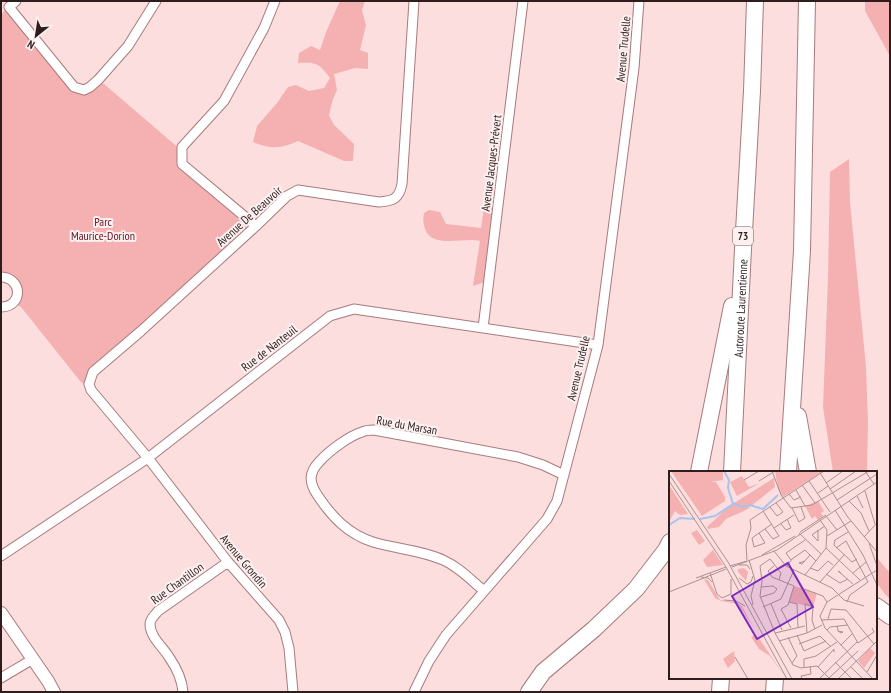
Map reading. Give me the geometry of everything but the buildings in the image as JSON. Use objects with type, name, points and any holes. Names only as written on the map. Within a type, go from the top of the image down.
[{"type":"highway","name":"Autoroute Laurentienne","points":[[732,471],[752,91],[755,1]]},
{"type":"highway","points":[[788,471],[802,251],[807,1]]},
{"type":"highway","points":[[699,471],[743,249]]},
{"type":"highway","points":[[793,389],[808,471]]},
{"type":"highway","points":[[529,692],[543,672],[594,629],[636,589],[669,544]]},
{"type":"highway","points":[[877,607],[890,616]]},
{"type":"highway","points":[[720,692],[721,679]]},
{"type":"highway","points":[[774,692],[775,679]]},
{"type":"street","points":[[12,4],[74,87],[84,90],[98,80],[128,46],[156,1]]},
{"type":"street","points":[[256,226],[182,164],[181,150],[182,147],[224,101],[264,28],[275,1]]},
{"type":"street","name":"Avenue De Beauvoir","points":[[148,458],[91,390],[88,384],[92,372],[140,331],[287,196],[298,190],[379,202],[389,202],[396,198],[401,192],[402,184],[414,1]]},
{"type":"street","name":"Avenue Jacques-Prévert","points":[[483,328],[523,1]]},
{"type":"street","name":"Avenue Trudelle","points":[[414,692],[429,661],[446,635],[547,518],[557,501],[598,345],[634,68],[639,1]]},
{"type":"street","points":[[1,277],[13,281],[18,292],[13,303],[5,307],[1,306]]},
{"type":"street","name":"Rue de Nanteuil","points":[[1,556],[148,458],[330,316],[354,308],[598,345]]},
{"type":"street","name":"Rue du Marsan","points":[[484,591],[453,565],[442,559],[415,551],[373,542],[353,533],[339,523],[313,489],[311,479],[312,472],[317,464],[323,457],[354,435],[363,431],[374,430],[518,457],[543,464],[564,475]]},
{"type":"street","name":"Avenue Grondin","points":[[148,458],[228,562],[279,620],[285,632],[289,648],[293,692]]},
{"type":"street","name":"Rue Chantillon","points":[[183,692],[178,673],[170,658],[153,636],[150,624],[152,617],[158,611],[228,562]]},
{"type":"street","points":[[1,613],[54,692]]},
{"type":"street","points":[[1,678],[33,659]]},
{"type":"green space","points":[[340,1],[365,1],[362,10],[366,25],[360,50],[368,53],[368,69],[355,68],[334,74],[337,90],[329,115],[334,125],[354,144],[353,161],[344,161],[298,141],[281,147],[270,147],[253,142],[257,126],[277,103],[288,87],[296,85],[309,91],[324,88],[330,78],[317,64],[298,63],[299,53],[311,46],[320,50],[326,32]]},
{"type":"green space","points":[[865,1],[890,1],[890,56],[865,11]]},
{"type":"green space","name":"Parc Maurice-Dorion","points":[[9,7],[74,87],[84,90],[98,80],[104,84],[181,150],[182,164],[256,226],[93,372],[91,390],[80,381],[21,307],[13,303],[18,292],[1,277],[1,14]]},
{"type":"green space","points":[[849,159],[850,202],[866,367],[868,422],[867,471],[833,471],[823,407],[830,172]]},
{"type":"green space","points":[[484,208],[493,208],[485,282],[473,286],[480,241],[441,241],[434,239],[425,229],[424,213],[429,210],[440,212],[446,224],[481,228]]},
{"type":"green space","points":[[877,554],[878,559],[890,573],[890,599],[877,583]]}]
